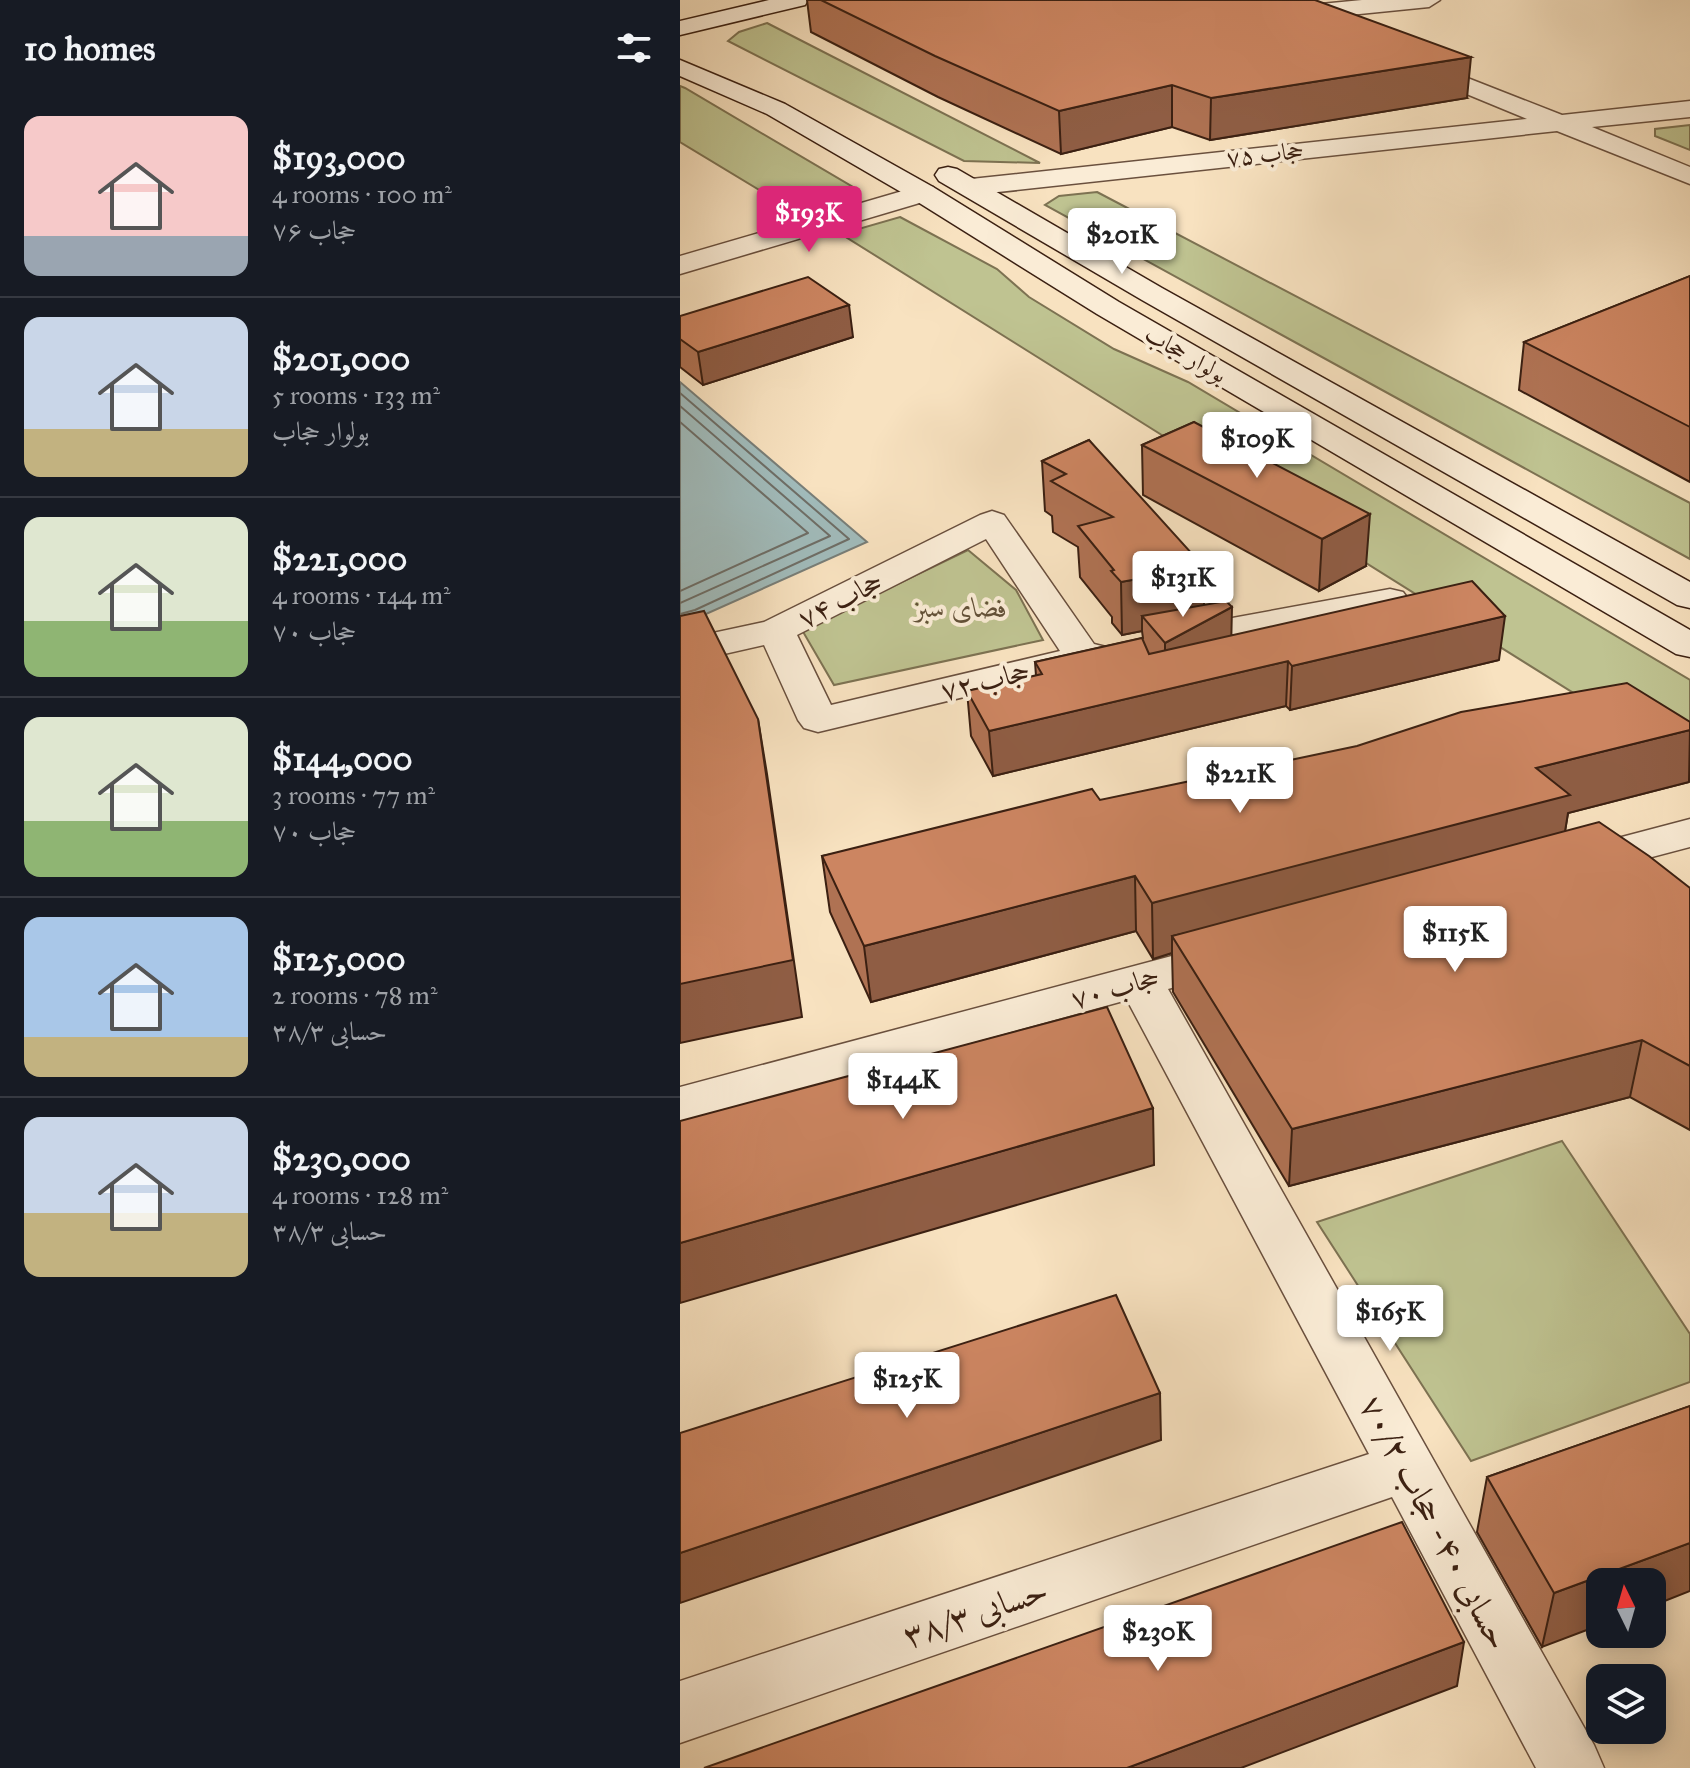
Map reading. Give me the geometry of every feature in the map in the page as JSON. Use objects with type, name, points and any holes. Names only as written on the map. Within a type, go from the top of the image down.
[{"type":"street","points":[[680,28],[797,0]]},
{"type":"street","points":[[1332,31],[1279,9],[1429,0]]},
{"type":"street","name":"بولوار حجاب","points":[[680,41],[808,100],[971,187],[1152,294],[1690,597]]},
{"type":"street","points":[[1389,54],[1690,176]]},
{"type":"street","name":"بولوار حجاب","points":[[680,67],[776,109],[923,193],[1108,308],[1690,646]]},
{"type":"street","name":"حجاب ۷۵","points":[[971,187],[1690,109]]},
{"type":"street","points":[[680,265],[923,193]]},
{"type":"street","points":[[1108,308],[1152,294]]},
{"type":"street","name":"حجاب ۷۴","points":[[680,652],[776,631],[992,522],[1083,656]]},
{"type":"street","name":"حجاب ۷۲","points":[[776,631],[818,720],[1083,656],[1390,600]]},
{"type":"street","points":[[1535,874],[1690,833]]},
{"type":"street","points":[[1596,858],[1643,890]]},
{"type":"street","name":"حجاب ۷۰","points":[[680,1105],[1262,948]]},
{"type":"street","name":"حسابی ۴۰- حجاب ۷۰/۲","points":[[1140,981],[1406,1467],[1556,1764]]},
{"type":"street","name":"حسابی ۳۸/۳","points":[[680,1712],[1406,1467]]},
{"type":"green space","points":[[767,23],[1040,163],[964,161],[728,41],[739,32]]},
{"type":"green space","points":[[680,86],[858,190],[789,208],[680,142]]},
{"type":"green space","points":[[1690,125],[1690,150],[1655,136],[1655,129]]},
{"type":"green space","points":[[1097,192],[1690,503],[1690,559],[1045,205],[1059,196]]},
{"type":"green space","points":[[900,217],[997,269],[1029,297],[1114,349],[1188,382],[1690,680],[1690,766],[841,234]]},
{"type":"green space","name":"فضای سبز","points":[[968,550],[1016,590],[1043,640],[834,685],[802,630]]},
{"type":"green space","points":[[1562,1141],[1690,1334],[1690,1382],[1471,1461],[1317,1222]]},
{"type":"water","points":[[680,382],[867,542],[697,618],[680,622]]},
{"type":"building","points":[[821,0],[1315,0],[1471,57],[1211,98],[1172,85],[1059,111],[935,56]]},
{"type":"building","points":[[1690,276],[1690,427],[1524,342]]},
{"type":"building","points":[[808,277],[849,305],[698,352],[680,339],[680,316]]},
{"type":"building","points":[[1194,422],[1370,514],[1322,539],[1142,445]]},
{"type":"building","points":[[1089,440],[1204,567],[1121,582],[1111,571],[1114,570],[1078,526],[1113,517],[1051,481],[1066,474],[1042,461]]},
{"type":"building","points":[[1472,581],[1505,616],[1292,666],[1288,661],[989,731],[967,691],[1042,674],[1035,662],[1142,638],[1149,654]]},
{"type":"building","points":[[1226,601],[1232,607],[1165,643],[1142,616]]},
{"type":"building","points":[[704,611],[758,719],[793,960],[680,984],[680,616]]},
{"type":"building","points":[[1627,683],[1690,722],[1690,730],[1536,768],[1570,795],[1152,903],[1135,876],[864,946],[822,856],[1092,789],[1100,800],[1357,746],[1461,712]]},
{"type":"building","points":[[1599,822],[1690,888],[1690,1066],[1642,1040],[1292,1129],[1172,936]]},
{"type":"building","points":[[1107,1007],[1153,1108],[680,1243],[680,1121]]},
{"type":"building","points":[[1116,1295],[1160,1393],[680,1553],[680,1433]]},
{"type":"building","points":[[1690,1406],[1690,1543],[1622,1568],[1586,1568],[1586,1581],[1554,1593],[1487,1477]]},
{"type":"building","points":[[1402,1522],[1464,1642],[1127,1768],[704,1768]]}]
